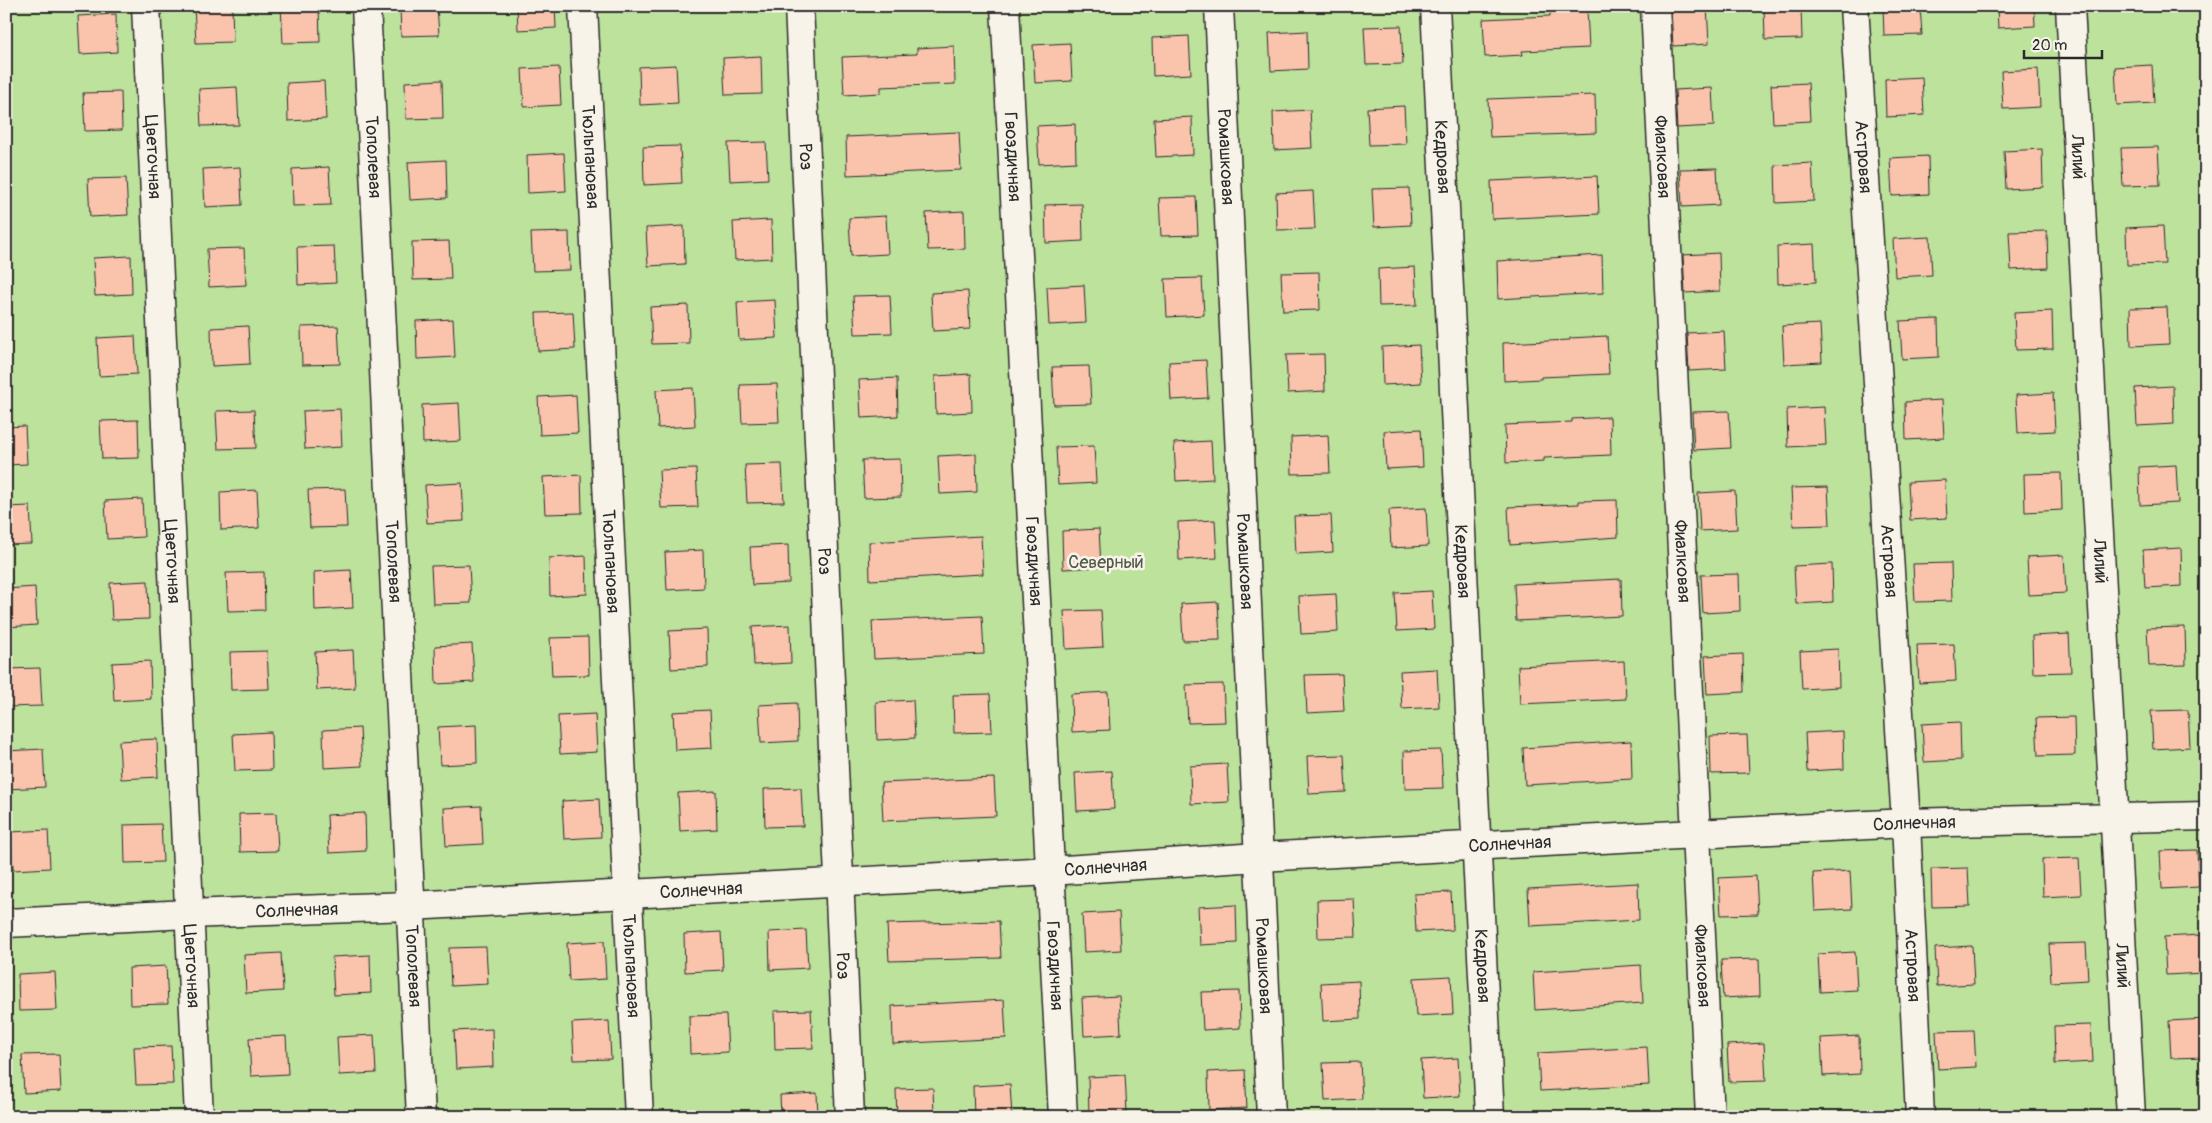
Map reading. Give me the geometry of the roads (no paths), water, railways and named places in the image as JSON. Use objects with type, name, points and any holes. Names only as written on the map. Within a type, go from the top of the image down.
[{"type":"street","name":"Цветочная","points":[[146,6],[199,1117]]},
{"type":"street","name":"Тополевая","points":[[366,6],[421,1117]]},
{"type":"street","name":"Тюльпановая","points":[[583,6],[639,1117]]},
{"type":"street","name":"Роз","points":[[799,6],[850,1117]]},
{"type":"street","name":"Гвоздичная","points":[[1005,6],[1063,1117]]},
{"type":"street","name":"Ромашковая","points":[[1219,6],[1271,1117]]},
{"type":"street","name":"Кедровая","points":[[1435,6],[1490,1117]]},
{"type":"street","name":"Фиалковая","points":[[1655,6],[1710,1117]]},
{"type":"street","name":"Астровая","points":[[1854,6],[1906,823],[1920,1117]]},
{"type":"street","name":"Лилий","points":[[2070,6],[2131,1117]]},
{"type":"street","name":"Солнечная","points":[[6,923],[410,906],[1050,871],[1258,857],[1906,823],[2206,816]]},
{"type":"park label","name":"Северный","points":[[1106,562]]}]
